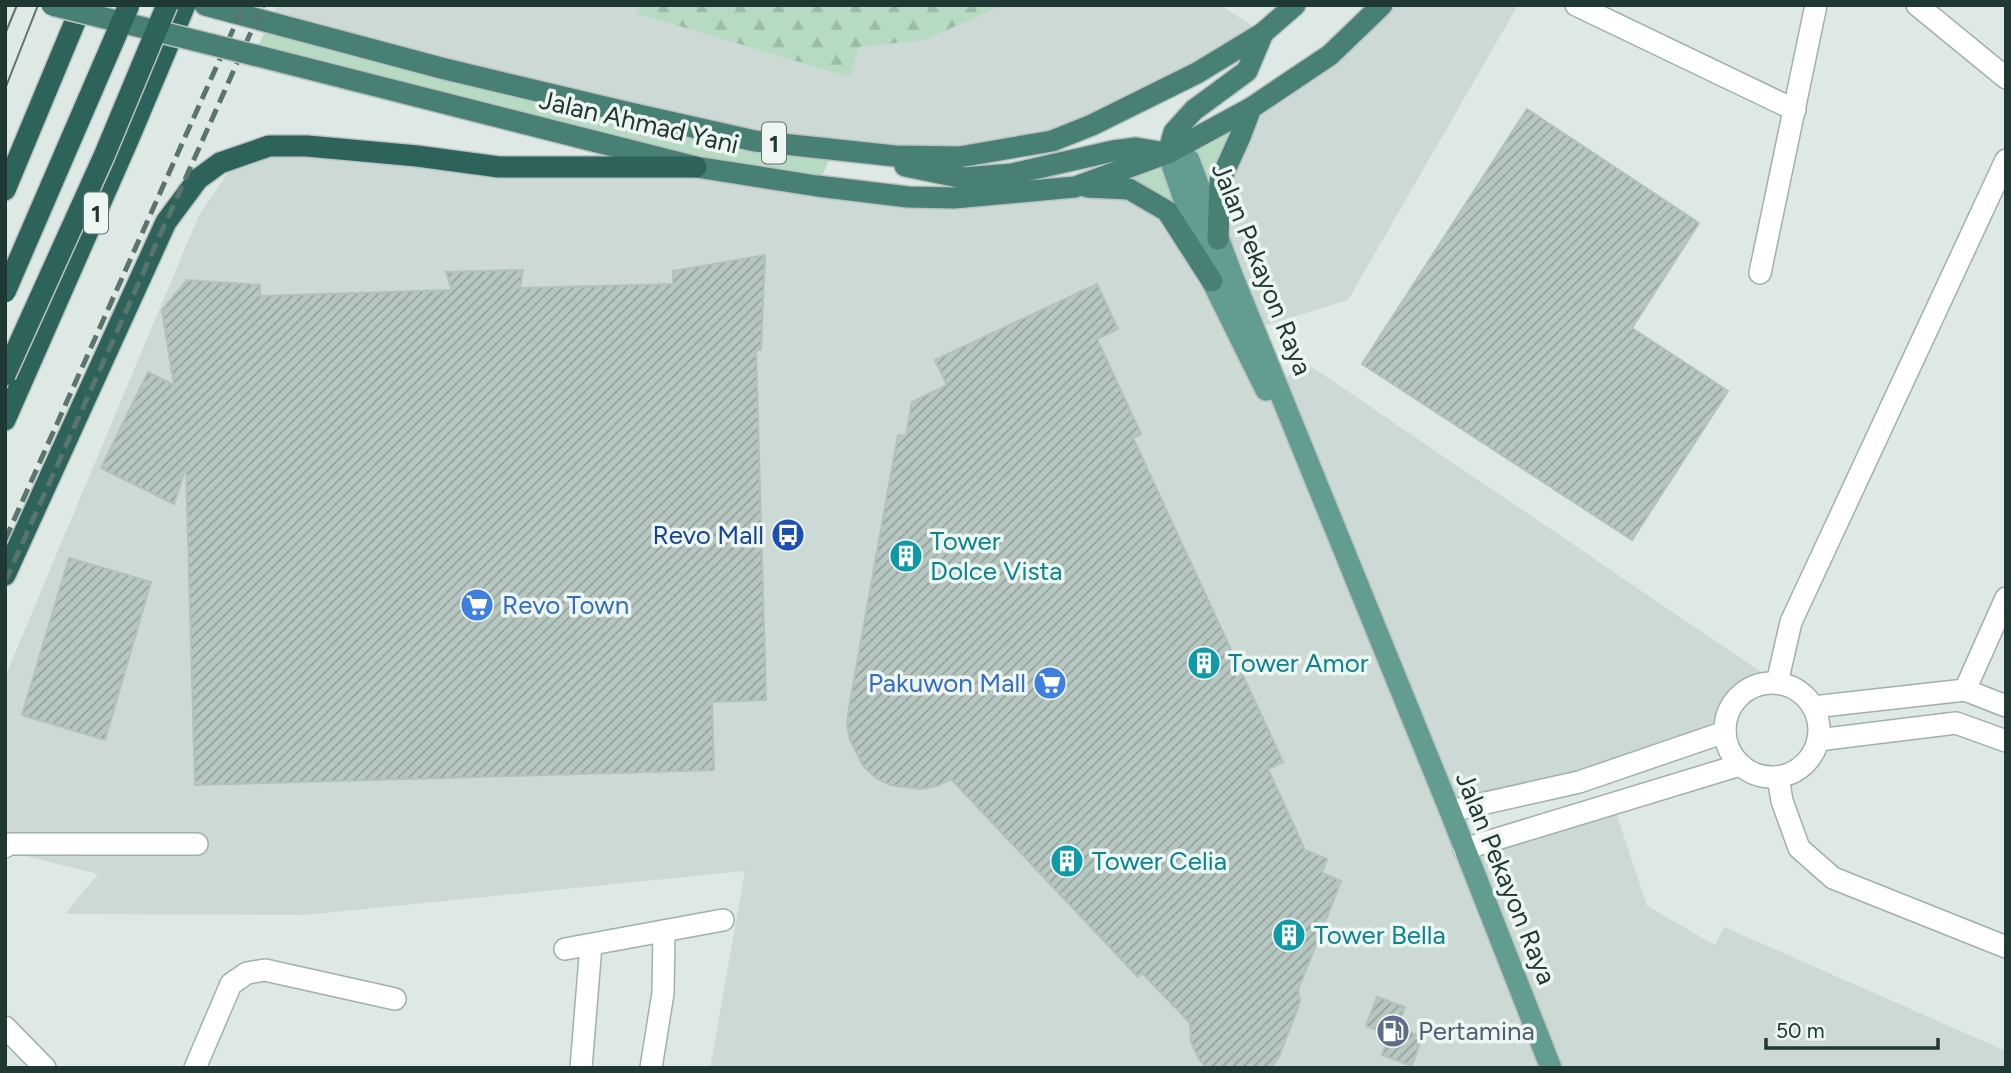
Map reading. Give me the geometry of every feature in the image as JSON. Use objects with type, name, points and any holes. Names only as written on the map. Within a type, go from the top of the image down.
[{"type":"highway","name":"Jalan Ahmad Yani","points":[[52,5],[696,167],[908,197],[954,198],[1075,187],[1168,153],[1251,108],[1330,55],[1382,5]]},
{"type":"highway","points":[[5,190],[82,5]]},
{"type":"highway","name":"1","points":[[5,292],[129,5]]},
{"type":"highway","name":"1","points":[[5,375],[104,156],[167,5]]},
{"type":"highway","name":"1","points":[[5,420],[185,5]]},
{"type":"highway","name":"Jalan Ahmad Yani","points":[[205,5],[630,113],[755,141],[895,156],[959,157],[1052,141],[1130,108],[1197,73],[1263,33],[1295,5]]},
{"type":"highway","points":[[834,150],[963,178],[1012,174],[1136,148],[1168,153],[1174,132],[1194,110],[1247,71],[1263,33]]},
{"type":"highway","points":[[1218,239],[1220,181],[1251,108]]},
{"type":"highway","points":[[5,575],[166,222],[198,179],[220,163],[269,146],[307,146],[499,167],[696,167]]},
{"type":"highway","points":[[1075,187],[1129,189],[1167,211],[1212,281]]},
{"type":"main road","name":"Jalan Pekayon Raya","points":[[1168,153],[1189,160],[1218,239],[1408,710]]},
{"type":"main road","name":"Jalan Pekayon Raya","points":[[1168,153],[1212,281],[1337,538],[1450,811],[1551,1068]]},
{"type":"street","points":[[1576,5],[1795,110]]},
{"type":"street","points":[[1760,273],[1816,5]]},
{"type":"street","points":[[1917,5],[2006,78]]},
{"type":"street","points":[[1777,683],[1791,622],[2006,160]]},
{"type":"street","points":[[1965,690],[2006,598]]},
{"type":"street","points":[[1777,683],[1797,691],[1813,707],[1818,723],[1818,740],[1810,758],[1796,771],[1778,777],[1758,775],[1741,765],[1729,750],[1725,732],[1728,712],[1740,695],[1757,685],[1777,683]]},
{"type":"street","points":[[1813,707],[1965,690],[2006,706]]},
{"type":"street","points":[[1818,740],[1956,723],[2006,740]]},
{"type":"street","points":[[1450,811],[1579,782],[1725,732]]},
{"type":"street","points":[[1464,849],[1741,765]]},
{"type":"street","points":[[1778,777],[1782,801],[1799,848],[1833,878],[2006,947]]},
{"type":"street","points":[[5,847],[9,844],[197,844]]},
{"type":"street","points":[[565,949],[723,920]]},
{"type":"street","points":[[652,1068],[663,993],[664,931]]},
{"type":"street","points":[[581,1068],[591,945]]},
{"type":"street","points":[[195,1068],[231,984],[247,974],[265,970],[395,999]]},
{"type":"street","points":[[5,1027],[45,1068]]},
{"type":"shaded area","points":[[278,5],[1220,5],[1263,33],[1025,147],[834,150],[269,23]]},
{"type":"shaded area","points":[[1382,5],[1518,5],[1348,300],[1254,329],[1232,275],[1220,181],[1251,108]]},
{"type":"shaded area","points":[[241,154],[585,166],[908,197],[1129,189],[1167,211],[1254,366],[1314,491],[1278,384],[1306,363],[1777,683],[1757,685],[1740,695],[1728,712],[1725,732],[1451,811],[1464,849],[1613,803],[1647,906],[1715,945],[1724,927],[2006,1051],[2006,1068],[710,1068],[745,871],[305,915],[65,914],[98,874],[10,852],[5,856],[5,677],[199,215]]},
{"type":"green space","points":[[639,5],[1004,5],[924,40],[859,47],[850,77],[636,13]]},
{"type":"green space","points":[[269,23],[834,150],[817,186],[254,55]]},
{"type":"green space","points":[[1251,108],[1220,181],[1212,281],[1167,211],[1129,189],[1075,187]]},
{"type":"building","points":[[1527,109],[1699,223],[1632,328],[1728,391],[1632,540],[1362,364]]},
{"type":"building","name":"Revo Town","points":[[765,255],[761,350],[756,350],[766,700],[712,702],[714,770],[195,785],[186,466],[174,504],[101,468],[148,372],[174,385],[162,310],[187,280],[260,285],[260,296],[452,290],[446,272],[523,270],[520,288],[673,284],[673,271]]},
{"type":"building","name":"Pakuwon Mall","points":[[1097,284],[1118,329],[1097,339],[1141,434],[1133,438],[1283,762],[1268,769],[1305,850],[1327,859],[1322,873],[1341,881],[1298,990],[1300,1001],[1296,1013],[1279,1056],[1271,1068],[1206,1068],[1191,1042],[1190,1023],[1142,973],[1138,977],[951,779],[937,786],[921,789],[890,785],[876,778],[864,767],[850,740],[847,724],[849,708],[898,435],[906,436],[912,402],[947,385],[935,360]]},
{"type":"building","points":[[69,558],[151,582],[105,740],[22,715]]},
{"type":"building","name":"Pertamina","points":[[1377,997],[1405,1007],[1397,1027],[1422,1037],[1412,1066],[1382,1055],[1389,1035],[1366,1026]]},
{"type":"tram line","points":[[5,34],[17,5]]},
{"type":"tram line","points":[[5,89],[38,5]]},
{"type":"railway","points":[[5,540],[244,5]]},
{"type":"railway","points":[[5,582],[263,5]]},
{"type":"place","name":"Revo Mall","points":[[788,535]]},
{"type":"place","name":"Tower Dolce Vista","points":[[906,556]]},
{"type":"place","name":"Revo Town","points":[[477,605]]},
{"type":"place","name":"Tower Amor","points":[[1204,663]]},
{"type":"place","name":"Pakuwon Mall","points":[[1050,683]]},
{"type":"place","name":"Tower Celia","points":[[1067,861]]},
{"type":"place","name":"Tower Bella","points":[[1289,935]]},
{"type":"place","name":"Pertamina","points":[[1393,1031]]}]
